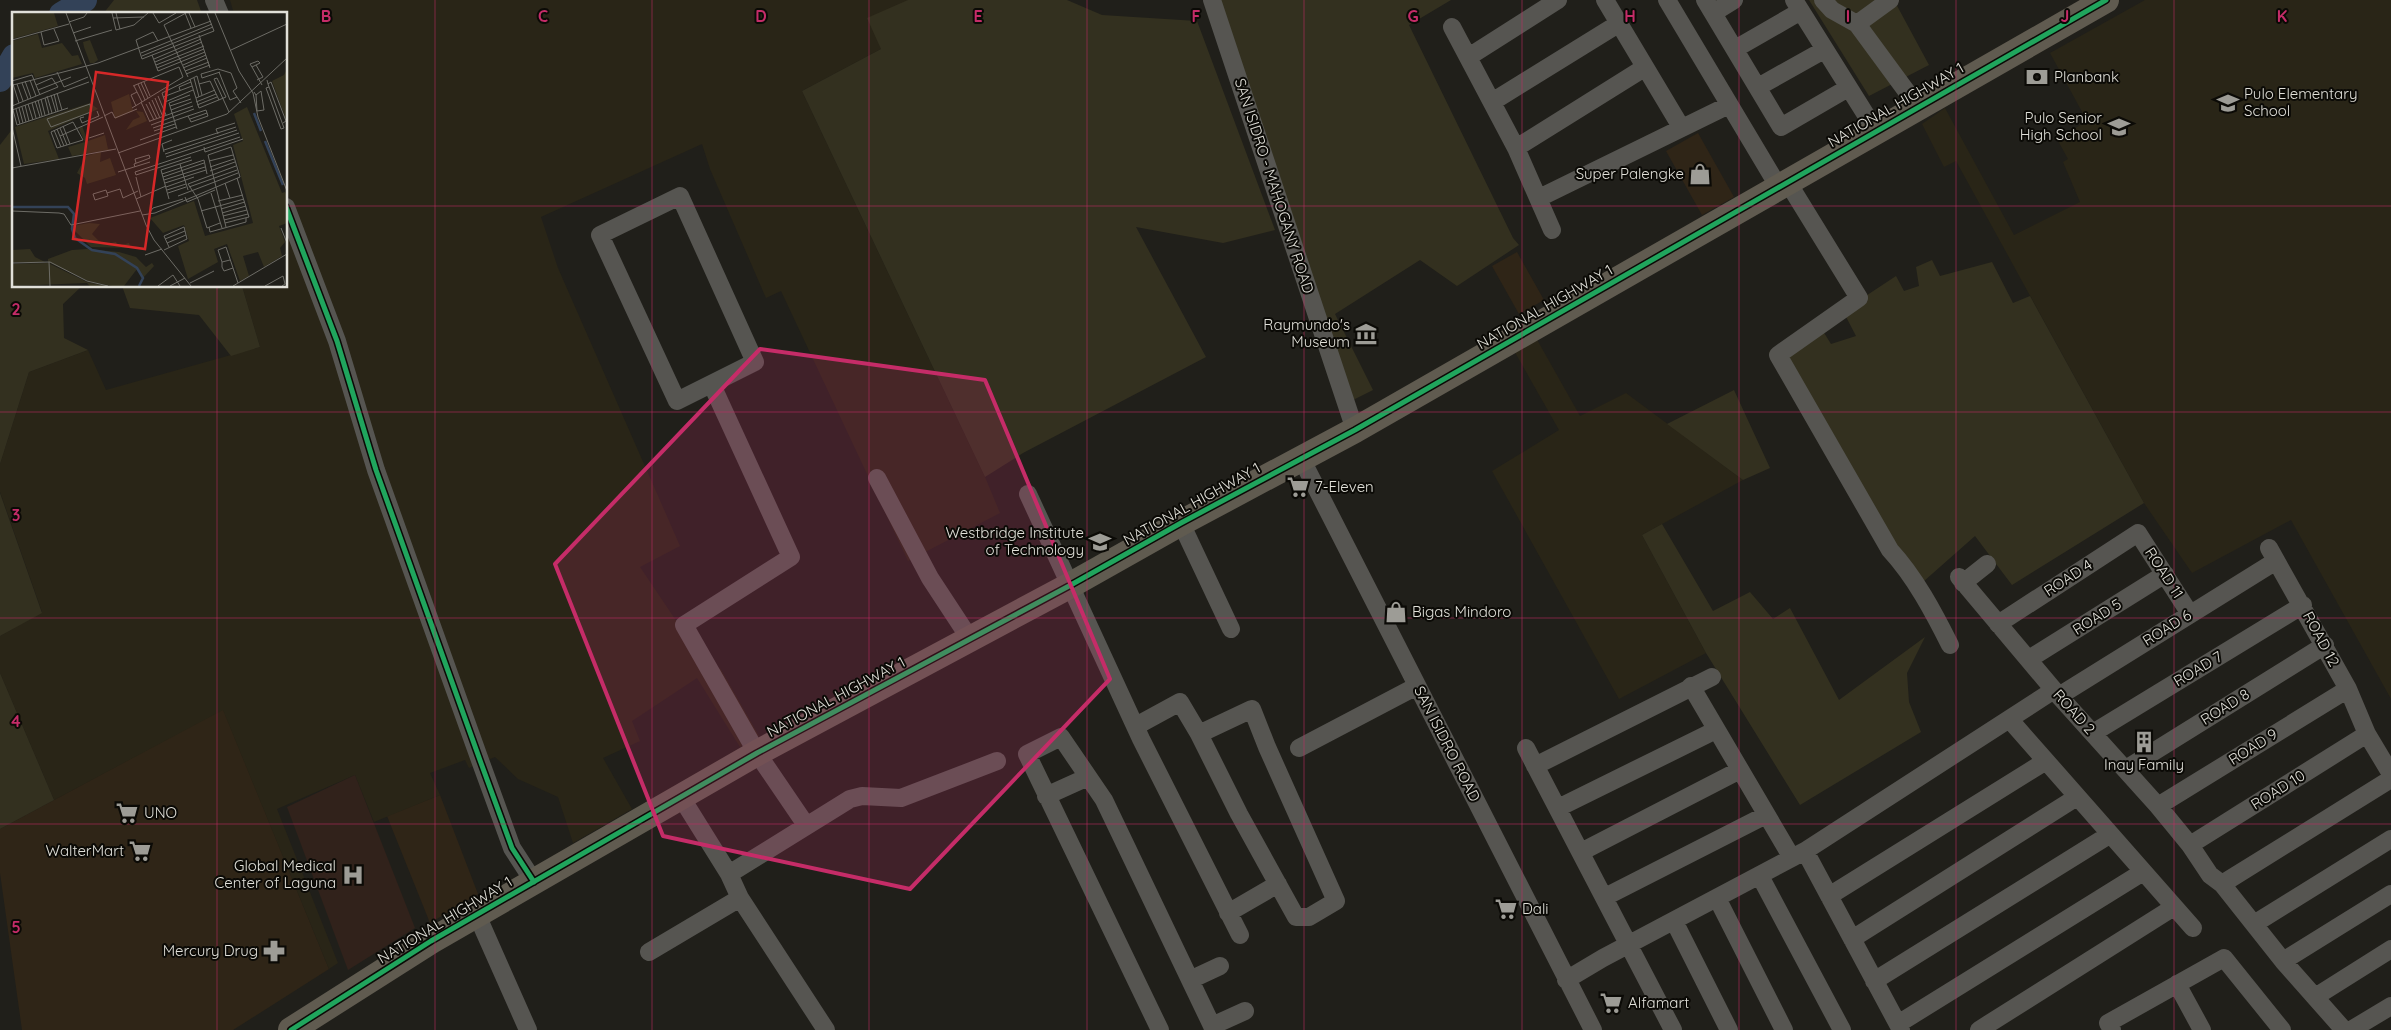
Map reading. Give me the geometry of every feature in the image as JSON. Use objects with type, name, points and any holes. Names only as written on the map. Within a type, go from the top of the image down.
[{"type":"highway","name":"NATIONAL HIGHWAY 1","points":[[290,1030],[431,941],[757,753],[1355,430],[2106,0]]},
{"type":"street","points":[[214,0],[219,12]]},
{"type":"street","name":"SAN ISIDRO - MAHOGANY ROAD","points":[[1212,0],[1355,430]]},
{"type":"street","points":[[1470,56],[1558,0]]},
{"type":"street","points":[[1605,0],[1644,68],[1682,127]]},
{"type":"street","points":[[1668,0],[1729,105],[1859,298],[1778,355],[1890,550],[1900,561],[1935,616],[1950,645]]},
{"type":"street","points":[[1734,0],[1709,6],[1781,127],[1848,88]]},
{"type":"street","points":[[1823,0],[1832,10],[1857,24],[1918,107]]},
{"type":"street","points":[[1857,24],[1890,0]]},
{"type":"street","points":[[1735,49],[1797,5],[1876,131]]},
{"type":"street","points":[[1492,102],[1618,24]]},
{"type":"street","points":[[1452,27],[1470,56],[1516,148],[1552,230]]},
{"type":"street","points":[[1758,87],[1824,50]]},
{"type":"street","points":[[1516,148],[1644,68]]},
{"type":"street","points":[[1539,198],[1729,105]]},
{"type":"street","points":[[680,196],[755,362],[712,385],[677,402],[600,235],[680,196]]},
{"type":"street","points":[[288,211],[337,341],[376,470],[481,764],[512,848],[534,882]]},
{"type":"street","points":[[712,385],[791,557],[684,625],[757,753],[806,826]]},
{"type":"street","name":"SAN ISIDRO ROAD","points":[[1301,458],[1593,1030]]},
{"type":"street","points":[[876,478],[930,578],[970,639]]},
{"type":"street","points":[[1028,494],[1069,586],[1136,726],[1240,935]]},
{"type":"street","points":[[1181,523],[1231,629]]},
{"type":"street","name":"ROAD 11","points":[[2138,533],[2190,614]]},
{"type":"street","name":"ROAD 4","points":[[1998,624],[2138,533]]},
{"type":"street","name":"ROAD 12","points":[[2273,554],[2325,645],[2348,689],[2367,734],[2391,774]]},
{"type":"street","name":"ROAD 6","points":[[1566,980],[1629,944],[1798,855],[2034,704],[2057,693],[2190,614],[2273,554]]},
{"type":"street","name":"ROAD 2","points":[[1987,564],[1961,580],[2057,693],[2158,806],[2190,845],[2210,875],[2222,884],[2283,960],[2344,1030]]},
{"type":"street","name":"ROAD 5","points":[[2029,659],[2165,574]]},
{"type":"street","name":"ROAD 7","points":[[2093,733],[2303,605]]},
{"type":"street","name":"ROAD 8","points":[[2126,769],[2325,645]]},
{"type":"street","points":[[1535,766],[1690,686],[1712,677]]},
{"type":"street","points":[[1299,748],[1417,686]]},
{"type":"street","points":[[1690,686],[1766,815],[1829,896],[1899,1027],[2143,872]]},
{"type":"street","name":"ROAD 9","points":[[2158,806],[2348,689]]},
{"type":"street","points":[[1136,726],[1180,702],[1200,734],[1296,917],[1309,917],[1336,901],[1252,709],[1200,734]]},
{"type":"street","points":[[2010,720],[2109,835],[2193,928]]},
{"type":"street","points":[[1558,808],[1716,730]]},
{"type":"street","name":"ROAD 10","points":[[2190,845],[2367,734]]},
{"type":"street","points":[[1160,1030],[1027,754],[1061,737],[1104,800],[1213,1028],[1245,1011]]},
{"type":"street","points":[[1526,748],[1582,852],[1673,1030]]},
{"type":"street","points":[[729,874],[850,799],[862,796],[901,798],[997,761]]},
{"type":"street","points":[[1829,896],[2046,761]]},
{"type":"street","points":[[1582,852],[1740,770]]},
{"type":"street","points":[[1046,796],[1088,777]]},
{"type":"street","points":[[2222,884],[2391,779]]},
{"type":"street","points":[[681,797],[729,874],[740,898],[826,1030]]},
{"type":"street","points":[[1852,939],[2078,797]]},
{"type":"street","points":[[1604,897],[1766,815]]},
{"type":"street","points":[[1874,981],[2109,835]]},
{"type":"street","points":[[2254,924],[2391,839]]},
{"type":"street","points":[[1760,876],[1842,1030]]},
{"type":"street","points":[[1228,913],[1278,884]]},
{"type":"street","points":[[2283,960],[2391,894]]},
{"type":"street","points":[[649,952],[740,898]]},
{"type":"street","points":[[1717,898],[1784,1030]]},
{"type":"street","points":[[1979,1030],[2174,908]]},
{"type":"street","points":[[477,915],[529,1030]]},
{"type":"street","points":[[1674,921],[1729,1030]]},
{"type":"street","points":[[2316,996],[2391,949]]},
{"type":"street","points":[[2112,1030],[2108,1023],[2224,958],[2282,1030]]},
{"type":"street","points":[[1190,980],[1220,966]]},
{"type":"street","points":[[2177,984],[2202,1030]]},
{"type":"street","points":[[2351,1030],[2391,1006]]},
{"type":"highlighted area","points":[[760,349],[985,380],[1110,679],[910,889],[663,836],[555,564]]},
{"type":"shaded area","points":[[114,0],[197,0],[201,12],[105,12]]},
{"type":"shaded area","points":[[230,0],[908,0],[881,49],[802,91],[985,477],[1000,513],[908,561],[781,291],[766,298],[710,169],[702,144],[541,217],[558,268],[680,546],[640,567],[712,674],[720,668],[759,736],[740,747],[697,678],[632,721],[640,741],[603,758],[632,809],[573,843],[558,797],[518,779],[495,757],[469,768],[465,760],[430,773],[440,795],[374,822],[355,775],[277,809],[338,963],[329,969],[223,710],[54,800],[0,673],[0,636],[42,612],[0,492],[0,464],[29,372],[88,350],[106,390],[260,347],[243,288],[288,288],[288,226],[298,223],[288,193],[288,12],[233,12]]},
{"type":"shaded area","points":[[908,0],[1067,0],[1102,15],[1197,21],[1275,230],[1223,243],[1136,227],[1206,357],[1023,453],[985,477],[802,91],[881,49],[867,18]]},
{"type":"shaded area","points":[[1218,0],[1451,0],[1409,25],[1513,238],[1519,245],[1457,286],[1420,260],[1335,314],[1373,390],[1351,401]]},
{"type":"shaded area","points":[[1809,0],[1898,0],[1895,2],[1929,65],[1869,96]]},
{"type":"shaded area","points":[[2145,0],[2391,0],[2391,699],[2291,520],[2192,573],[2144,503],[1956,161],[1944,167],[1922,124],[1945,108],[2014,235],[2080,202],[2063,162],[2068,159],[2057,139],[2087,121],[2050,53]]},
{"type":"shaded area","points":[[12,130],[12,288],[80,288],[63,304],[64,338],[88,350],[29,372],[0,464],[0,145]]},
{"type":"shaded area","name":"Super Palengke","points":[[1698,133],[1734,197],[1702,215],[1666,151]]},
{"type":"shaded area","points":[[1517,252],[1544,300],[1519,314],[1492,266]]},
{"type":"shaded area","points":[[1932,260],[1940,276],[1992,262],[2013,303],[2030,296],[2144,503],[2012,585],[1975,536],[1915,589],[1769,352],[1816,320],[1831,344],[1856,336],[1843,311],[1896,276],[1904,291],[1919,286],[1916,267]]},
{"type":"shaded area","points":[[123,288],[243,288],[260,347],[231,356],[199,315],[130,308]]},
{"type":"shaded area","points":[[1535,336],[1580,416],[1626,393],[1743,480],[1642,535],[1706,653],[1619,699],[1492,471],[1559,430],[1512,347]]},
{"type":"shaded area","points":[[1734,390],[1770,468],[1743,480],[1667,424]]},
{"type":"shaded area","points":[[0,493],[42,613],[0,636]]},
{"type":"shaded area","points":[[1662,524],[1713,611],[1750,592],[1773,619],[1790,608],[1839,700],[1925,637],[1907,673],[1909,702],[1921,732],[1800,805],[1706,653],[1642,535]]},
{"type":"shaded area","points":[[0,673],[54,800],[0,829]]},
{"type":"shaded area","name":"WalterMart","points":[[223,709],[329,969],[233,1030],[22,1030],[0,873],[0,829]]},
{"type":"shaded area","name":"Global Medical Center of Laguna","points":[[355,775],[415,928],[348,970],[287,807]]},
{"type":"shaded area","points":[[440,795],[478,894],[430,923],[387,816]]},
{"type":"waterway","points":[[64,12],[85,0]]},
{"type":"waterway","points":[[0,80],[12,59]]},
{"type":"cycle path","points":[[291,1030],[431,941],[757,753],[1355,430],[2106,0]]},
{"type":"cycle path","points":[[288,212],[337,341],[376,470],[512,848],[534,882]]},
{"type":"place","name":"Planbank","points":[[2037,77]]},
{"type":"place","name":"Pulo Elementary School","points":[[2228,103]]},
{"type":"place","name":"Pulo Senior High School","points":[[2119,127]]},
{"type":"place","name":"Super Palengke","points":[[1700,174]]},
{"type":"place","name":"Raymundo's Museum","points":[[1366,334]]},
{"type":"place","name":"7-Eleven","points":[[1298,487]]},
{"type":"place","name":"Westbridge Institute of Technology","points":[[1100,542]]},
{"type":"place","name":"Bigas Mindoro","points":[[1396,612]]},
{"type":"place","name":"Inay Family","points":[[2144,742]]},
{"type":"place","name":"UNO","points":[[127,813]]},
{"type":"place","name":"WalterMart","points":[[140,851]]},
{"type":"place","name":"Global Medical Center of Laguna","points":[[353,875]]},
{"type":"place","name":"Dali","points":[[1506,909]]},
{"type":"place","name":"Mercury Drug","points":[[274,951]]},
{"type":"place","name":"Alfamart","points":[[1611,1003]]}]
